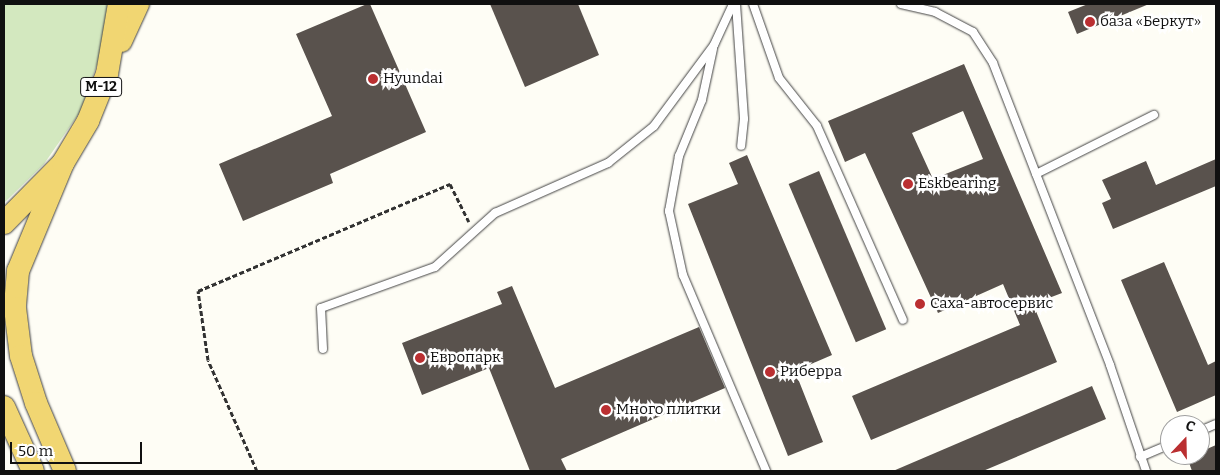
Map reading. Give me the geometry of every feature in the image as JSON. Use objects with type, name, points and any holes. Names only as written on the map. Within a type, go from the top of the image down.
[{"type":"main road","name":"М-12","points":[[65,471],[36,403],[21,356],[15,308],[18,272],[63,164],[88,121],[107,74],[119,4]]},
{"type":"main road","points":[[107,74],[138,4]]},
{"type":"main road","name":"М-12","points":[[4,223],[63,164]]},
{"type":"main road","points":[[4,407],[33,471]]},
{"type":"lane","points":[[323,349],[321,308],[435,267],[495,213],[608,163],[654,126],[714,45],[735,4]]},
{"type":"lane","points":[[735,4],[744,119],[740,146]]},
{"type":"lane","points":[[753,4],[779,78],[817,126],[903,320]]},
{"type":"lane","points":[[900,4],[935,12],[973,32],[993,63],[1110,365],[1146,471]]},
{"type":"lane","points":[[714,45],[702,100],[678,156],[669,211],[683,275],[766,471]]},
{"type":"lane","points":[[1036,174],[1154,115]]},
{"type":"lane","points":[[1140,457],[1160,448]]},
{"type":"path","points":[[257,471],[208,360],[198,291],[450,184],[474,232]]},
{"type":"green space","points":[[4,4],[109,4],[100,56],[80,112],[44,164],[4,203]]},
{"type":"building","points":[[370,4],[426,132],[330,174],[333,183],[243,221],[219,164],[332,116],[296,34]]},
{"type":"building","points":[[490,4],[578,4],[599,55],[525,87]]},
{"type":"building","name":"база «Беркут»","points":[[1088,4],[1149,4],[1077,34],[1068,12]]},
{"type":"building","points":[[964,64],[1062,293],[1033,304],[1057,362],[871,440],[852,396],[1020,325],[1003,284],[938,313],[865,153],[845,162],[828,121]],"holes":[[[963,111],[983,159],[933,179],[912,133]]]},
{"type":"building","points":[[747,155],[832,355],[795,371],[823,442],[788,456],[688,204],[738,184],[729,163]]},
{"type":"building","points":[[1216,159],[1216,186],[1113,229],[1102,203],[1111,199],[1102,180],[1146,161],[1156,185]]},
{"type":"building","points":[[819,171],[886,329],[856,342],[789,184]]},
{"type":"building","points":[[1164,262],[1208,365],[1216,361],[1216,395],[1177,412],[1121,280]]},
{"type":"building","points":[[512,286],[555,388],[699,327],[725,388],[561,459],[567,471],[530,471],[489,368],[422,395],[402,343],[502,304],[497,292]]},
{"type":"building","points":[[1092,386],[1106,419],[983,471],[893,471]]},
{"type":"building","points":[[1216,445],[1216,471],[1192,471],[1190,465],[1210,465],[1210,448]]},
{"type":"place","name":"база «Беркут»","points":[[1090,22]]},
{"type":"place","name":"Hyundai","points":[[373,79]]},
{"type":"place","name":"Eskbearing","points":[[908,184]]},
{"type":"place","name":"Саха-автосервис","points":[[920,304]]},
{"type":"place","name":"Европарк","points":[[420,358]]},
{"type":"place","name":"Риберра","points":[[770,372]]},
{"type":"place","name":"Много плитки","points":[[606,410]]}]
